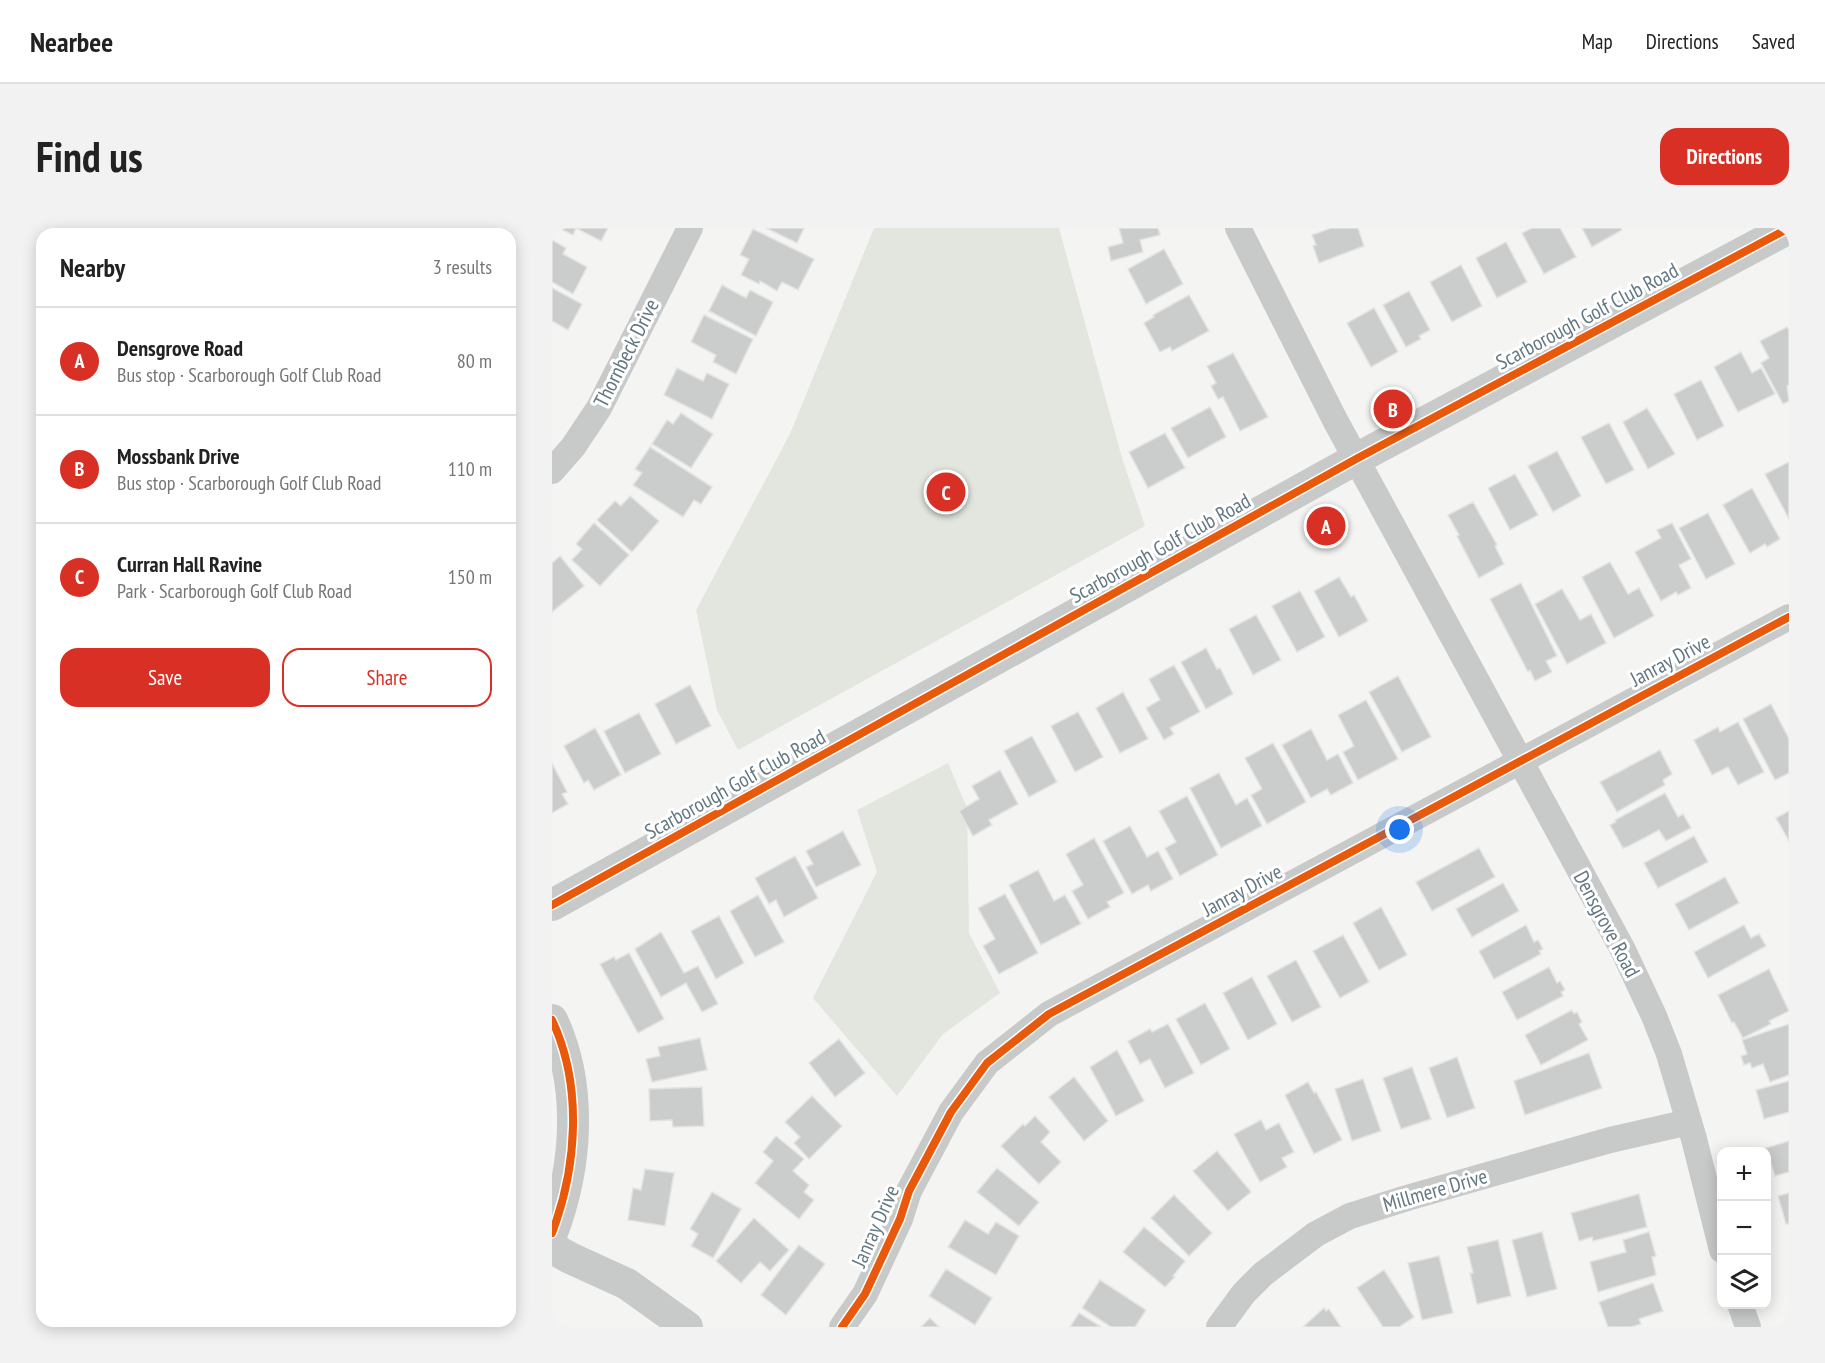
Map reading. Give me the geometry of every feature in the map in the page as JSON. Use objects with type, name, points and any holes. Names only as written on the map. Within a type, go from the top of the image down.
[{"type":"street","name":"Thornbeck Drive","points":[[552,471],[573,447],[599,408],[690,228]]},
{"type":"street","name":"Densgrove Road","points":[[1238,228],[1356,459],[1623,950],[1669,1054],[1717,1231]]},
{"type":"street","name":"Scarborough Golf Club Road","points":[[552,905],[1356,459],[1789,228]]},
{"type":"street","name":"Janray Drive","points":[[842,1327],[865,1294],[900,1219],[909,1191],[951,1112],[987,1064],[1049,1014],[1788,619]]},
{"type":"street","points":[[552,1020],[566,1062],[573,1104],[573,1137],[568,1178],[560,1212],[552,1233]]},
{"type":"street","name":"Millmere Drive","points":[[1219,1327],[1244,1293],[1263,1274],[1316,1234],[1350,1216],[1610,1140],[1689,1122]]},
{"type":"street","points":[[552,1248],[627,1284],[687,1327]]},
{"type":"street","points":[[1741,1309],[1748,1327]]},
{"type":"shaded area","points":[[874,228],[1059,228],[1122,458],[1145,526],[738,750],[717,710],[696,610],[790,434]]},
{"type":"shaded area","points":[[948,763],[967,808],[969,933],[1000,993],[943,1034],[897,1096],[813,998],[877,872],[857,810]]},
{"type":"building","points":[[559,228],[576,228],[573,235]]},
{"type":"building","points":[[576,228],[608,228],[601,241]]},
{"type":"building","points":[[766,228],[804,228],[797,243]]},
{"type":"building","points":[[1119,228],[1158,228],[1160,235],[1140,240],[1143,252],[1111,261],[1108,247],[1123,243]]},
{"type":"building","points":[[1331,228],[1358,228],[1364,246],[1319,263],[1312,235]]},
{"type":"building","points":[[1532,228],[1560,228],[1576,257],[1544,274],[1522,233]]},
{"type":"building","points":[[1582,228],[1621,228],[1622,230],[1592,247]]},
{"type":"building","points":[[753,229],[814,259],[798,290],[782,282],[777,291],[760,281],[759,284],[741,275],[749,259],[740,255]]},
{"type":"building","points":[[552,240],[566,248],[563,254],[587,267],[573,294],[552,282]]},
{"type":"building","points":[[1506,242],[1527,282],[1497,298],[1476,258]]},
{"type":"building","points":[[1164,249],[1183,284],[1146,304],[1128,269]]},
{"type":"building","points":[[1461,265],[1482,306],[1452,322],[1430,282]]},
{"type":"building","points":[[722,285],[746,298],[750,290],[773,302],[756,336],[709,311]]},
{"type":"building","points":[[552,288],[582,304],[568,330],[552,321]]},
{"type":"building","points":[[1409,291],[1430,330],[1419,336],[1421,339],[1406,347],[1383,305]]},
{"type":"building","points":[[1189,295],[1209,331],[1172,351],[1170,347],[1160,352],[1144,323],[1154,317],[1153,315]]},
{"type":"building","points":[[1374,308],[1398,352],[1371,367],[1347,323]]},
{"type":"building","points":[[704,315],[753,339],[736,374],[713,362],[716,355],[691,342]]},
{"type":"building","points":[[1787,327],[1789,330],[1789,385],[1787,386],[1789,401],[1783,404],[1761,363],[1769,358],[1760,341]]},
{"type":"building","points":[[1741,352],[1752,373],[1761,368],[1775,394],[1738,412],[1714,367]]},
{"type":"building","points":[[1233,353],[1268,417],[1240,431],[1223,397],[1218,399],[1211,386],[1216,383],[1207,366]]},
{"type":"building","points":[[677,368],[703,381],[707,373],[729,384],[712,419],[664,395]]},
{"type":"building","points":[[1701,380],[1724,426],[1697,440],[1674,394]]},
{"type":"building","points":[[1210,407],[1226,437],[1188,458],[1171,428]]},
{"type":"building","points":[[1647,408],[1675,454],[1648,469],[1623,422]]},
{"type":"building","points":[[681,413],[713,434],[691,468],[652,444],[667,420],[673,424]]},
{"type":"building","points":[[1609,423],[1634,470],[1606,484],[1581,437]]},
{"type":"building","points":[[1165,433],[1185,468],[1148,488],[1129,452]]},
{"type":"building","points":[[650,447],[712,487],[701,504],[694,500],[683,517],[633,485],[642,473],[635,469]]},
{"type":"building","points":[[1557,451],[1581,496],[1553,512],[1528,466]]},
{"type":"building","points":[[1789,462],[1789,519],[1765,474]]},
{"type":"building","points":[[1515,474],[1538,515],[1510,530],[1488,488]]},
{"type":"building","points":[[1752,488],[1780,539],[1767,547],[1765,544],[1750,553],[1723,505]]},
{"type":"building","points":[[630,496],[659,521],[632,552],[597,520],[615,501],[621,506]]},
{"type":"building","points":[[1473,502],[1497,545],[1495,546],[1504,564],[1479,578],[1448,515]]},
{"type":"building","points":[[1708,513],[1735,564],[1706,579],[1679,528]]},
{"type":"building","points":[[594,523],[629,555],[600,586],[572,560],[582,549],[576,544]]},
{"type":"building","points":[[1672,523],[1691,559],[1679,565],[1691,588],[1678,595],[1676,592],[1661,601],[1635,552],[1661,538],[1657,530]]},
{"type":"building","points":[[560,556],[584,586],[552,612],[552,563]]},
{"type":"building","points":[[1610,562],[1628,594],[1639,588],[1654,616],[1614,638],[1582,577]]},
{"type":"building","points":[[1339,577],[1351,597],[1354,595],[1368,621],[1339,637],[1314,591]]},
{"type":"building","points":[[1521,583],[1557,656],[1546,661],[1552,672],[1535,681],[1530,670],[1528,672],[1490,599]]},
{"type":"building","points":[[1562,589],[1580,620],[1591,614],[1606,643],[1567,664],[1535,604]]},
{"type":"building","points":[[1300,591],[1325,637],[1297,652],[1272,606]]},
{"type":"building","points":[[1256,615],[1281,660],[1253,675],[1229,629]]},
{"type":"building","points":[[1206,648],[1217,669],[1220,668],[1233,694],[1206,709],[1181,662]]},
{"type":"building","points":[[1174,665],[1200,712],[1170,728],[1174,734],[1164,740],[1146,708],[1160,700],[1149,679]]},
{"type":"building","points":[[1398,676],[1431,737],[1402,752],[1369,692]]},
{"type":"building","points":[[690,685],[711,726],[676,744],[655,704]]},
{"type":"building","points":[[1123,692],[1148,739],[1120,753],[1096,708]]},
{"type":"building","points":[[1366,700],[1398,759],[1358,780],[1343,752],[1354,746],[1338,715]]},
{"type":"building","points":[[1771,704],[1789,739],[1789,773],[1775,780],[1743,719]]},
{"type":"building","points":[[1078,712],[1103,757],[1075,772],[1051,726]]},
{"type":"building","points":[[639,713],[661,754],[625,773],[604,731]]},
{"type":"building","points":[[1738,722],[1764,772],[1738,785],[1728,767],[1712,775],[1694,740],[1718,727],[1720,732]]},
{"type":"building","points":[[595,728],[621,775],[594,790],[588,780],[584,783],[564,746]]},
{"type":"building","points":[[1311,729],[1327,760],[1338,754],[1353,783],[1331,795],[1327,789],[1311,798],[1282,745]]},
{"type":"building","points":[[1032,736],[1057,782],[1029,797],[1004,751]]},
{"type":"building","points":[[1273,743],[1306,802],[1267,824],[1251,795],[1262,789],[1245,758]]},
{"type":"building","points":[[1660,750],[1672,774],[1663,780],[1665,785],[1617,812],[1600,782]]},
{"type":"building","points":[[552,763],[567,792],[562,794],[568,804],[552,813]]},
{"type":"building","points":[[1000,770],[1018,804],[989,820],[992,825],[973,836],[959,811],[979,799],[972,786]]},
{"type":"building","points":[[1219,773],[1236,805],[1247,798],[1262,826],[1221,848],[1190,788]]},
{"type":"building","points":[[1665,793],[1678,817],[1683,814],[1691,828],[1666,841],[1659,830],[1623,848],[1610,825],[1616,822],[1615,820]]},
{"type":"building","points":[[1187,796],[1218,855],[1180,876],[1165,848],[1176,842],[1159,811]]},
{"type":"building","points":[[1789,811],[1789,841],[1776,818]]},
{"type":"building","points":[[1130,826],[1147,857],[1158,851],[1173,879],[1151,891],[1148,885],[1132,894],[1103,841]]},
{"type":"building","points":[[843,831],[861,865],[816,887],[806,867],[813,864],[806,851]]},
{"type":"building","points":[[1694,836],[1708,862],[1658,888],[1644,863]]},
{"type":"building","points":[[1094,838],[1124,893],[1107,902],[1110,907],[1088,919],[1072,891],[1083,885],[1066,854]]},
{"type":"building","points":[[1479,848],[1495,877],[1432,911],[1416,882]]},
{"type":"building","points":[[795,856],[818,898],[784,917],[776,900],[769,904],[755,878]]},
{"type":"building","points":[[1038,870],[1054,901],[1065,895],[1081,924],[1041,945],[1009,885]]},
{"type":"building","points":[[1725,877],[1739,903],[1689,930],[1675,904]]},
{"type":"building","points":[[1503,883],[1519,911],[1472,937],[1456,909]]},
{"type":"building","points":[[1005,894],[1038,953],[999,974],[983,946],[995,939],[978,908]]},
{"type":"building","points":[[758,895],[784,942],[755,957],[730,911]]},
{"type":"building","points":[[1381,907],[1407,955],[1379,970],[1353,923]]},
{"type":"building","points":[[719,916],[744,963],[716,979],[691,931]]},
{"type":"building","points":[[1526,925],[1534,942],[1538,940],[1543,949],[1539,951],[1541,954],[1494,979],[1479,951]]},
{"type":"building","points":[[1744,925],[1751,938],[1759,934],[1766,946],[1708,978],[1694,952]]},
{"type":"building","points":[[661,932],[684,973],[698,966],[718,1004],[702,1012],[686,983],[661,997],[635,949]]},
{"type":"building","points":[[1343,935],[1369,982],[1340,998],[1313,951]]},
{"type":"building","points":[[629,953],[664,1019],[638,1033],[600,964],[614,957],[616,960]]},
{"type":"building","points":[[1296,960],[1321,1007],[1292,1022],[1267,976]]},
{"type":"building","points":[[1549,967],[1557,983],[1560,981],[1565,990],[1561,992],[1563,996],[1517,1020],[1502,992]]},
{"type":"building","points":[[1769,969],[1789,1011],[1769,1021],[1771,1024],[1743,1038],[1734,1022],[1732,1023],[1718,995]]},
{"type":"building","points":[[1252,977],[1277,1024],[1248,1040],[1223,993]]},
{"type":"building","points":[[1205,1003],[1230,1049],[1201,1065],[1176,1019]]},
{"type":"building","points":[[1572,1010],[1574,1014],[1577,1012],[1582,1022],[1579,1024],[1588,1040],[1541,1065],[1525,1035]]},
{"type":"building","points":[[1168,1024],[1194,1073],[1165,1088],[1150,1059],[1140,1064],[1128,1041],[1150,1029],[1152,1032]]},
{"type":"building","points":[[1789,1024],[1789,1075],[1770,1082],[1763,1064],[1752,1068],[1750,1063],[1744,1065],[1741,1056],[1747,1054],[1742,1040]]},
{"type":"building","points":[[700,1038],[707,1070],[652,1082],[646,1059],[660,1056],[658,1047]]},
{"type":"building","points":[[839,1039],[865,1073],[835,1097],[809,1063]]},
{"type":"building","points":[[1117,1050],[1144,1101],[1116,1116],[1090,1067]]},
{"type":"building","points":[[1589,1053],[1602,1088],[1525,1115],[1514,1081]]},
{"type":"building","points":[[1457,1057],[1475,1108],[1447,1118],[1429,1068]]},
{"type":"building","points":[[1412,1067],[1431,1119],[1401,1129],[1383,1078]]},
{"type":"building","points":[[1074,1077],[1108,1121],[1084,1141],[1049,1097]]},
{"type":"building","points":[[1363,1079],[1381,1131],[1352,1141],[1335,1089]]},
{"type":"building","points":[[1789,1081],[1789,1112],[1764,1119],[1756,1090]]},
{"type":"building","points":[[1308,1082],[1314,1093],[1316,1092],[1342,1140],[1314,1154],[1285,1095]]},
{"type":"building","points":[[702,1087],[704,1126],[673,1127],[672,1120],[650,1121],[649,1089]]},
{"type":"building","points":[[812,1096],[842,1126],[809,1159],[794,1143],[800,1137],[785,1122]]},
{"type":"building","points":[[1035,1116],[1050,1132],[1041,1142],[1061,1162],[1039,1184],[1001,1146],[1023,1124],[1025,1126]]},
{"type":"building","points":[[1261,1120],[1266,1130],[1279,1123],[1294,1152],[1282,1158],[1287,1167],[1260,1182],[1234,1134]]},
{"type":"building","points":[[776,1136],[804,1159],[793,1171],[809,1185],[804,1192],[814,1200],[799,1219],[755,1183],[773,1161],[763,1152]]},
{"type":"building","points":[[1789,1141],[1789,1172],[1775,1176],[1769,1147]]},
{"type":"building","points":[[1217,1151],[1251,1192],[1228,1211],[1193,1171]]},
{"type":"building","points":[[997,1168],[1039,1202],[1019,1226],[977,1192]]},
{"type":"building","points":[[645,1169],[674,1173],[665,1226],[628,1220],[633,1188],[641,1190]]},
{"type":"building","points":[[712,1192],[741,1209],[713,1258],[691,1246],[698,1234],[690,1229]]},
{"type":"building","points":[[1789,1193],[1789,1224],[1786,1224],[1778,1196]]},
{"type":"building","points":[[1639,1194],[1647,1227],[1593,1241],[1592,1237],[1579,1241],[1571,1213]]},
{"type":"building","points":[[1174,1195],[1212,1233],[1189,1256],[1151,1218]]},
{"type":"building","points":[[754,1218],[789,1250],[770,1271],[760,1262],[741,1283],[716,1261]]},
{"type":"building","points":[[965,1220],[988,1234],[996,1222],[1019,1236],[996,1275],[948,1247]]},
{"type":"building","points":[[1144,1227],[1185,1261],[1173,1276],[1175,1277],[1165,1287],[1123,1252]]},
{"type":"building","points":[[1542,1232],[1557,1289],[1527,1297],[1512,1240]]},
{"type":"building","points":[[1649,1232],[1656,1256],[1652,1257],[1656,1275],[1598,1292],[1590,1262],[1626,1252],[1623,1240]]},
{"type":"building","points":[[1498,1240],[1511,1296],[1477,1304],[1467,1247]]},
{"type":"building","points":[[799,1245],[825,1264],[786,1315],[761,1295]]},
{"type":"building","points":[[1439,1256],[1453,1313],[1422,1320],[1408,1263]]},
{"type":"building","points":[[946,1269],[992,1298],[975,1325],[929,1296]]},
{"type":"building","points":[[1384,1270],[1414,1317],[1399,1327],[1383,1327],[1357,1288]]},
{"type":"building","points":[[1100,1280],[1146,1310],[1135,1327],[1111,1327],[1082,1308]]},
{"type":"building","points":[[1653,1283],[1663,1311],[1639,1319],[1641,1324],[1631,1327],[1608,1327],[1599,1302]]},
{"type":"building","points":[[1324,1308],[1326,1311],[1329,1309],[1341,1327],[1303,1327]]},
{"type":"building","points":[[1079,1313],[1101,1327],[1070,1327]]},
{"type":"building","points":[[930,1318],[939,1327],[921,1327]]},
{"type":"cycle path","points":[[552,905],[1356,459],[1789,228]]},
{"type":"cycle path","points":[[842,1327],[865,1294],[900,1219],[909,1191],[951,1112],[987,1063],[1049,1014],[1789,617]]},
{"type":"cycle path","points":[[552,1020],[569,1072],[573,1126],[567,1181],[552,1233]]},
{"type":"place","name":"Mossbank Drive","points":[[1393,409]]},
{"type":"place","name":"Curran Hall Ravine","points":[[946,492]]},
{"type":"place","name":"Densgrove Road","points":[[1326,526]]}]
